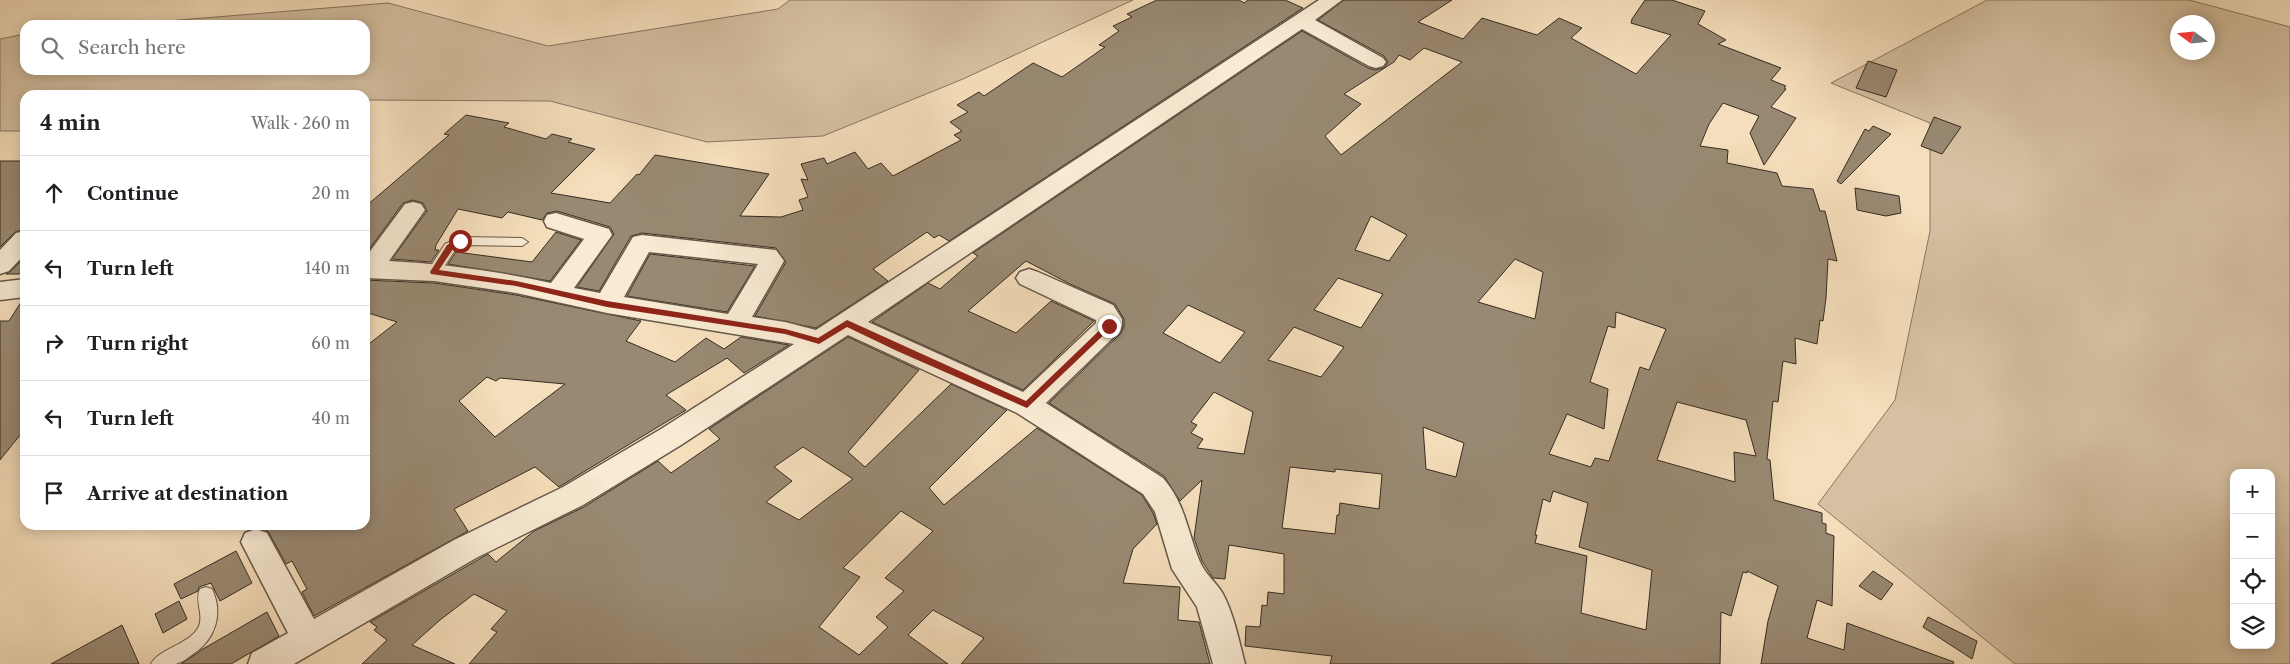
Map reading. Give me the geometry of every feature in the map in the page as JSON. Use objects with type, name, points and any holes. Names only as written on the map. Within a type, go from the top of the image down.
[{"type":"street","points":[[264,664],[465,549],[572,496],[671,437],[847,323],[1332,0]]},
{"type":"street","points":[[1300,20],[1376,62]]},
{"type":"street","points":[[370,266],[413,210]]},
{"type":"street","points":[[556,221],[600,235],[642,243],[767,256],[771,258],[772,261],[736,324]]},
{"type":"street","points":[[557,293],[600,235]]},
{"type":"street","points":[[607,304],[642,243]]},
{"type":"street","points":[[0,265],[20,244]]},
{"type":"street","points":[[370,269],[434,272],[516,284],[607,304],[785,332],[819,341]]},
{"type":"street","points":[[1027,405],[1109,326],[1109,319],[1104,312],[1029,278]]},
{"type":"street","points":[[0,291],[20,289]]},
{"type":"street","points":[[847,323],[900,349],[1027,405],[1153,486],[1164,498],[1170,512],[1187,569],[1211,602],[1229,664]]},
{"type":"street","points":[[256,542],[307,638]]},
{"type":"lane","points":[[434,272],[450,247],[460,241],[522,242]]},
{"type":"lane","points":[[160,664],[194,644],[205,632],[209,619],[206,594]]},
{"type":"shaded area","points":[[790,0],[1133,0],[963,79],[823,136],[707,142],[550,101],[370,100],[370,90],[20,90],[20,131],[0,131],[0,39],[20,35],[20,75],[370,75],[370,20],[179,20],[388,3],[548,46],[778,9]]},
{"type":"shaded area","points":[[1987,0],[2189,0],[2290,27],[2290,664],[2015,664],[1818,504],[1895,400],[1930,231],[1930,123],[1831,83]]},
{"type":"building","points":[[1157,0],[1239,0],[1244,3],[1248,0],[1285,0],[1303,8],[949,241],[939,235],[934,238],[927,232],[873,269],[888,281],[816,328],[755,316],[786,262],[776,248],[642,233],[631,236],[599,291],[577,287],[614,234],[610,227],[557,211],[547,213],[542,220],[508,212],[502,218],[458,209],[436,245],[435,250],[439,250],[431,262],[392,259],[427,211],[423,203],[413,200],[403,203],[370,248],[370,203],[449,135],[444,134],[466,115],[509,123],[504,127],[546,139],[552,134],[572,139],[568,142],[595,149],[551,193],[610,203],[637,174],[639,175],[655,155],[769,174],[740,216],[781,217],[803,210],[799,200],[808,197],[801,179],[808,180],[801,164],[824,158],[827,164],[855,152],[868,169],[881,163],[893,176],[961,140],[954,135],[962,131],[950,122],[968,112],[957,105],[979,92],[984,96],[1033,63],[1062,77],[1105,47],[1099,45],[1119,31],[1113,26],[1132,17],[1127,14]]},
{"type":"building","points":[[1344,0],[1452,0],[1418,22],[1463,39],[1482,18],[1537,35],[1559,18],[1582,28],[1571,38],[1636,74],[1671,35],[1631,23],[1632,19],[1645,0],[1672,0],[1705,11],[1698,24],[1726,40],[1718,44],[1781,68],[1771,80],[1786,86],[1784,88],[1786,89],[1771,107],[1796,118],[1764,165],[1750,133],[1759,116],[1723,103],[1709,124],[1700,146],[1728,150],[1727,163],[1777,173],[1782,186],[1813,189],[1820,211],[1825,211],[1837,261],[1828,259],[1826,298],[1823,321],[1820,320],[1817,344],[1795,338],[1796,364],[1783,361],[1778,402],[1773,401],[1767,459],[1770,460],[1774,500],[1822,513],[1822,523],[1826,524],[1826,533],[1834,536],[1832,606],[1817,600],[1807,638],[1844,650],[1847,623],[1954,662],[1953,664],[1761,664],[1768,621],[1778,586],[1747,571],[1747,573],[1743,572],[1731,616],[1721,612],[1720,664],[1330,664],[1332,656],[1245,646],[1246,626],[1260,627],[1262,605],[1267,606],[1268,592],[1284,594],[1284,554],[1229,545],[1225,579],[1213,578],[1202,561],[1194,538],[1202,480],[1180,501],[1164,476],[1049,403],[1120,334],[1124,327],[1124,319],[1115,304],[1070,284],[1026,261],[968,311],[1016,333],[1051,301],[1094,321],[1023,390],[872,322],[928,283],[940,289],[978,256],[973,253],[1302,31],[1368,68],[1375,70],[1384,68],[1388,62],[1384,56],[1318,20]],"holes":[[[1424,48],[1462,62],[1341,155],[1325,136],[1361,104],[1344,94],[1394,62],[1399,55],[1410,60]],[[1371,216],[1407,235],[1389,261],[1355,250]],[[1515,259],[1543,272],[1535,319],[1478,302]],[[1338,278],[1383,294],[1361,328],[1314,310]],[[1188,305],[1245,332],[1220,363],[1163,333]],[[1616,312],[1666,329],[1649,370],[1640,367],[1609,461],[1595,458],[1591,467],[1549,454],[1567,414],[1604,429],[1608,389],[1590,382],[1608,326],[1615,328]],[[1294,327],[1344,347],[1321,377],[1268,360]],[[1214,392],[1253,412],[1244,454],[1197,448],[1203,439],[1191,433],[1197,425],[1191,422]],[[1677,402],[1746,420],[1756,456],[1734,452],[1735,482],[1657,460]],[[1423,427],[1464,443],[1456,477],[1426,469]],[[1290,467],[1335,472],[1335,469],[1382,474],[1379,509],[1340,503],[1339,515],[1337,515],[1335,534],[1282,528]],[[1553,491],[1588,503],[1579,547],[1652,570],[1646,630],[1581,613],[1587,556],[1535,543],[1537,535],[1535,535],[1543,499],[1550,502]]]},
{"type":"building","points":[[1868,61],[1897,70],[1886,97],[1856,88]]},
{"type":"building","points":[[1934,117],[1961,127],[1942,154],[1921,146]]},
{"type":"building","points":[[1873,126],[1891,134],[1841,184],[1837,181],[1865,129],[1869,131]]},
{"type":"building","points":[[0,161],[20,161],[20,230],[15,232],[0,247]]},
{"type":"building","points":[[1855,188],[1899,196],[1901,213],[1886,216],[1857,210]]},
{"type":"building","points":[[556,232],[581,240],[550,281],[448,264],[456,252],[532,262]]},
{"type":"building","points":[[650,254],[755,266],[727,312],[627,296]]},
{"type":"building","points":[[20,262],[20,274],[6,274]]},
{"type":"building","points":[[370,280],[434,283],[516,295],[641,321],[626,341],[675,362],[706,338],[724,349],[741,337],[789,345],[744,373],[727,358],[666,395],[686,410],[559,487],[535,467],[454,509],[468,531],[314,616],[302,592],[307,589],[292,561],[286,564],[268,531],[265,530],[370,530],[370,343],[397,322],[370,314]],"holes":[[[487,377],[496,381],[500,378],[565,384],[495,437],[459,401]]]},
{"type":"building","points":[[20,304],[20,435],[0,460],[0,321],[9,321]]},
{"type":"building","points":[[848,337],[919,370],[848,452],[865,467],[951,384],[1007,410],[929,488],[944,505],[1037,428],[1142,495],[1153,513],[1157,524],[1133,549],[1123,583],[1180,587],[1178,620],[1199,622],[1210,664],[961,664],[984,638],[933,610],[908,635],[948,664],[469,664],[497,632],[491,629],[507,611],[474,594],[440,620],[412,645],[455,664],[362,664],[387,640],[374,630],[377,627],[370,622],[488,554],[496,562],[534,531],[584,507],[658,461],[671,473],[720,439],[709,429]],"holes":[[[803,447],[853,479],[799,520],[766,502],[792,481],[774,467]],[[901,511],[933,531],[885,578],[904,591],[876,617],[888,627],[859,655],[819,627],[860,577],[843,568]]]},
{"type":"building","points":[[236,551],[252,583],[220,601],[211,583],[199,587],[198,591],[181,599],[174,584]]},
{"type":"building","points":[[1873,571],[1893,584],[1881,600],[1859,586]]},
{"type":"building","points":[[179,601],[187,619],[163,633],[155,614]]},
{"type":"building","points":[[267,612],[279,636],[231,664],[181,664],[203,649]]},
{"type":"building","points":[[1928,617],[1977,641],[1972,659],[1923,627]]},
{"type":"building","points":[[122,625],[139,664],[51,664]]},
{"type":"route","points":[[460,241],[450,247],[434,272],[516,284],[607,304],[785,332],[819,341],[847,323],[900,349],[1027,405],[1109,326]]}]
